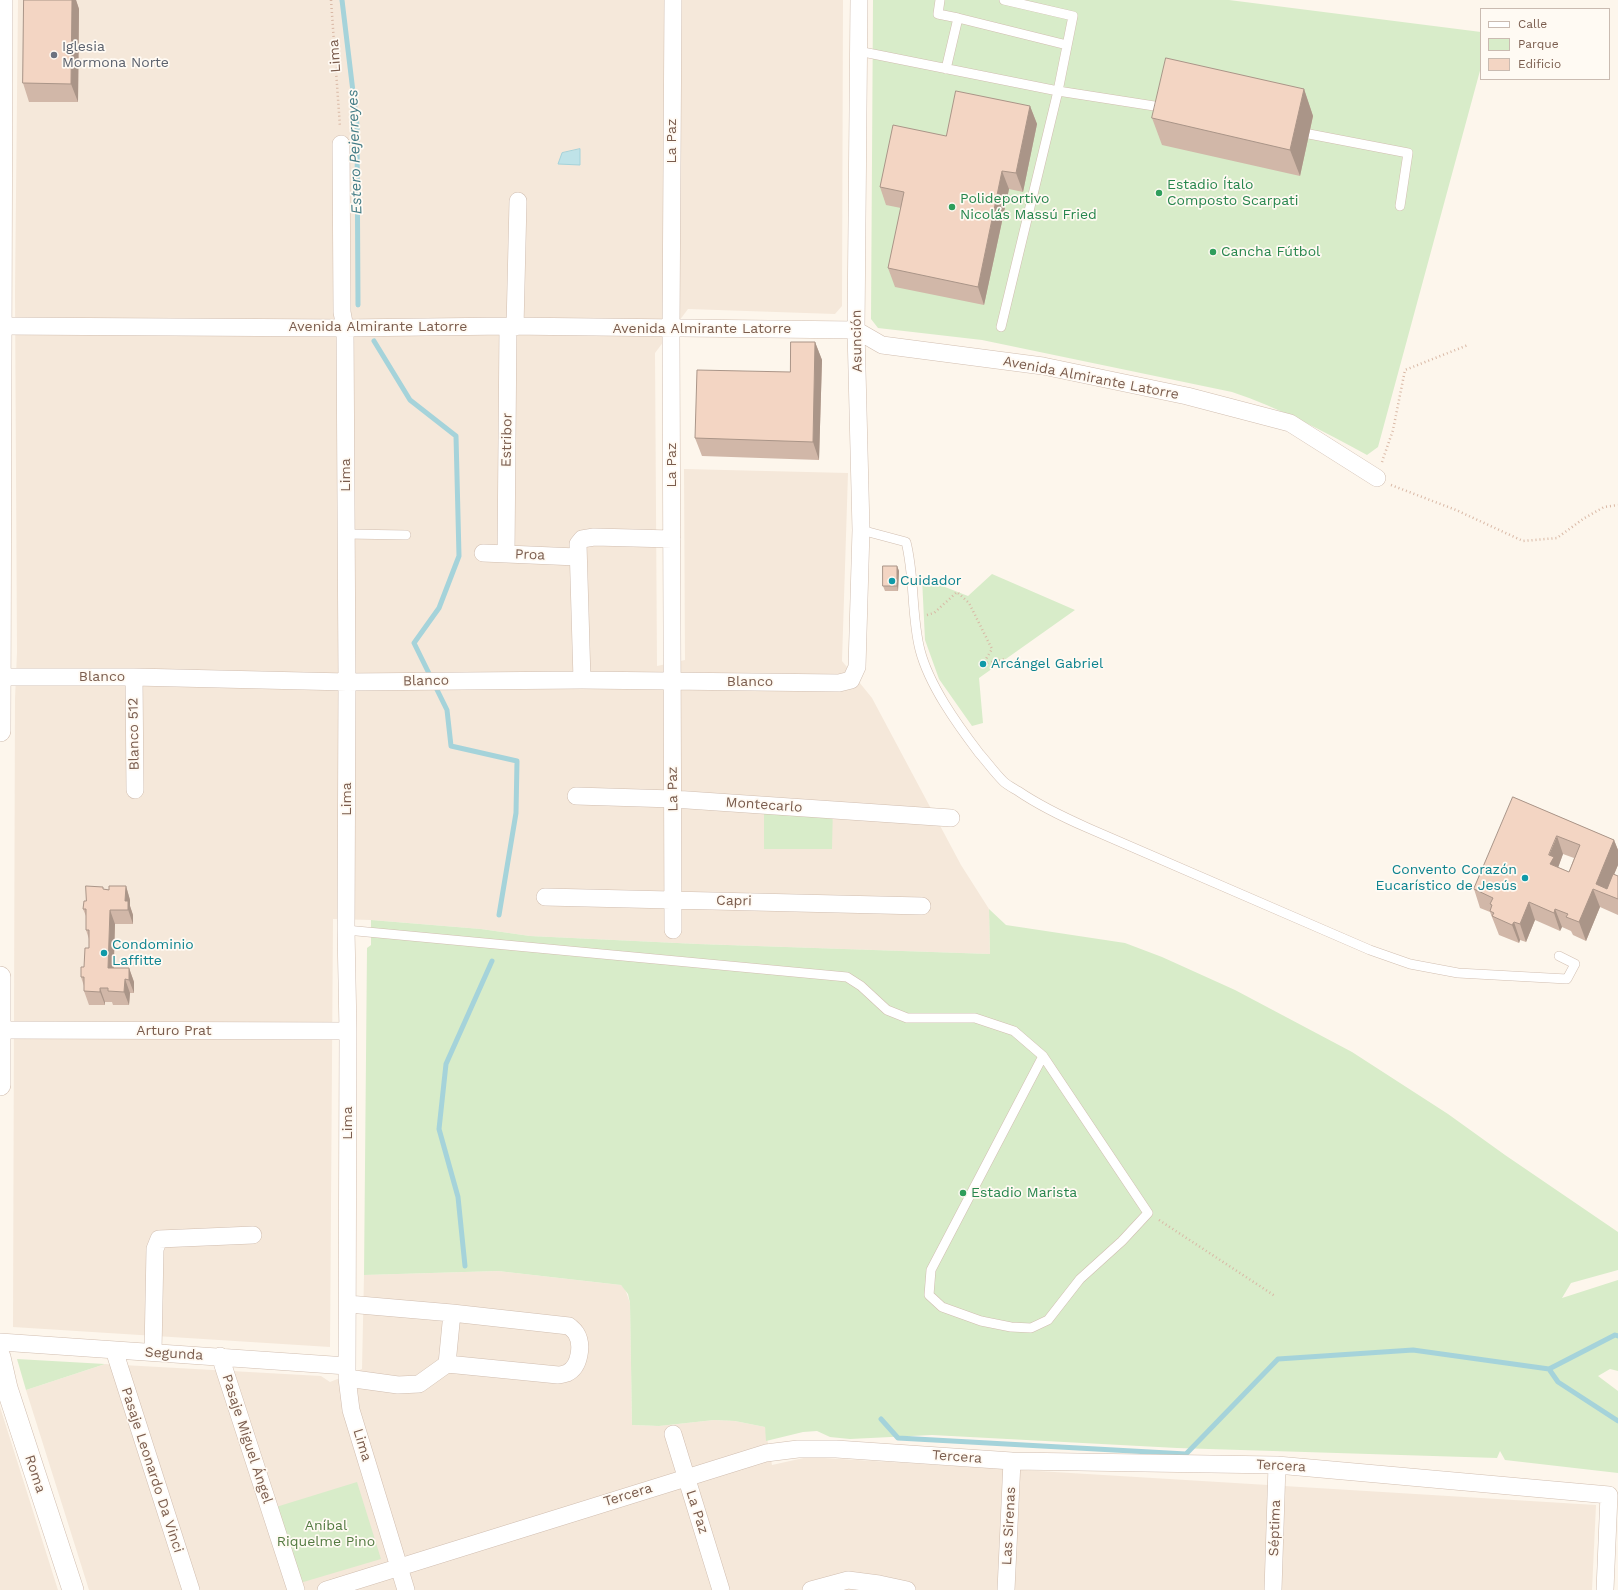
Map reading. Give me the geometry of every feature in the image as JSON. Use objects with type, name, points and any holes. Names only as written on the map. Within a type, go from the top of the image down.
[{"type":"street","points":[[0,731],[2,0]]},
{"type":"street","name":"La Paz","points":[[672,930],[673,799],[671,681],[671,329],[673,0]]},
{"type":"street","name":"Asunción","points":[[852,680],[857,667],[861,530],[856,330],[859,0]]},
{"type":"street","name":"Lima","points":[[341,144],[342,312],[345,328],[347,682],[347,1372],[351,1410],[406,1590]]},
{"type":"street","name":"Estribor","points":[[506,554],[511,326],[518,201]]},
{"type":"street","name":"Avenida Almirante Latorre","points":[[1,326],[345,328],[511,326],[856,330],[882,345],[1043,366],[1187,396],[1290,423],[1377,478]]},
{"type":"street","points":[[582,680],[577,557],[578,544],[582,539],[594,537],[672,539]]},
{"type":"street","name":"Proa","points":[[483,553],[577,557]]},
{"type":"street","name":"Blanco","points":[[0,677],[134,677],[347,682],[582,680],[838,683],[852,680]]},
{"type":"street","name":"Blanco 512","points":[[134,677],[135,790]]},
{"type":"street","name":"Montecarlo","points":[[576,796],[673,799],[951,818]]},
{"type":"street","name":"Capri","points":[[545,897],[922,906]]},
{"type":"street","points":[[0,977],[0,1085]]},
{"type":"street","name":"Arturo Prat","points":[[0,1030],[348,1031]]},
{"type":"street","points":[[153,1352],[154,1249],[159,1239],[253,1235]]},
{"type":"street","points":[[348,1304],[452,1313],[569,1326],[576,1333],[580,1342],[576,1365],[568,1372],[558,1375],[447,1364],[452,1313]]},
{"type":"street","name":"Segunda","points":[[0,1342],[220,1356],[347,1372],[398,1385],[419,1384],[447,1364]]},
{"type":"street","name":"Pasaje Leonardo Da Vinci","points":[[114,1350],[191,1590]]},
{"type":"street","name":"Pasaje Miguel Ángel","points":[[220,1356],[296,1590]]},
{"type":"street","name":"Roma","points":[[0,1357],[4,1389],[73,1590]]},
{"type":"street","name":"La Paz","points":[[673,1434],[721,1590]]},
{"type":"street","name":"Tercera","points":[[326,1590],[686,1478],[766,1454],[798,1448],[836,1449],[1012,1461],[1277,1465],[1609,1495],[1605,1590]]},
{"type":"street","name":"Las Sirenas","points":[[1006,1590],[1012,1461]]},
{"type":"street","name":"Séptima","points":[[1273,1590],[1277,1465]]},
{"type":"street","points":[[811,1590],[848,1580],[907,1590]]},
{"type":"lane","points":[[940,0],[938,14],[1067,45]]},
{"type":"lane","points":[[1001,327],[1058,91],[1073,16],[1004,0]]},
{"type":"lane","points":[[946,69],[958,18]]},
{"type":"lane","points":[[858,51],[1058,91],[1170,109]]},
{"type":"lane","points":[[1309,134],[1408,153],[1400,206]]},
{"type":"lane","points":[[861,530],[906,542],[910,559],[915,617],[920,651],[933,683],[957,724],[1003,781],[1050,811],[1370,950],[1410,964],[1458,973],[1567,979],[1575,964],[1559,956]]},
{"type":"lane","points":[[346,534],[406,535]]},
{"type":"lane","points":[[346,930],[847,978],[861,986],[887,1010],[907,1018],[975,1018],[1014,1031],[1043,1056],[1148,1213],[1122,1241],[1080,1279],[1048,1320],[1031,1328],[1011,1327],[981,1321],[942,1307],[929,1295],[931,1270],[1043,1056]]},
{"type":"path","name":"Lima","points":[[331,0],[341,144]]},
{"type":"path","points":[[1468,344],[1405,370],[1393,430],[1377,478],[1393,486],[1456,510],[1523,541],[1557,538],[1604,506],[1618,505]]},
{"type":"path","points":[[915,617],[934,613],[957,592],[969,603],[992,649],[983,664],[1005,659]]},
{"type":"path","points":[[1148,1213],[1274,1296]]},
{"type":"shaded area","points":[[18,0],[843,0],[842,306],[835,314],[688,309],[655,353],[657,666],[685,660],[684,469],[848,473],[842,661],[872,698],[961,865],[989,909],[990,954],[698,944],[530,936],[481,929],[371,920],[333,919],[330,1347],[13,1327],[15,699],[17,652],[15,293]]},
{"type":"shaded area","points":[[498,1271],[621,1285],[625,1289],[630,1303],[632,1425],[659,1426],[714,1420],[735,1421],[765,1427],[772,1465],[808,1457],[1596,1505],[1592,1590],[89,1590],[26,1390],[105,1364],[321,1376],[330,1382],[362,1369],[364,1275]]},
{"type":"shaded area","points":[[0,1407],[58,1590],[0,1590]]},
{"type":"green space","name":"Estadio Ítalo Composto Scarpati","points":[[873,0],[1229,0],[1480,32],[1480,71],[1378,447],[1367,455],[1318,429],[1267,405],[1232,392],[982,340],[878,328],[871,319]]},
{"type":"green space","points":[[992,574],[1075,610],[979,678],[983,723],[972,726],[939,679],[925,640],[922,578],[968,596]]},
{"type":"green space","points":[[764,805],[833,805],[832,849],[764,849]]},
{"type":"green space","name":"Estadio Marista","points":[[989,909],[1006,925],[1125,943],[1162,957],[1235,990],[1352,1052],[1448,1114],[1618,1232],[1618,1270],[1571,1283],[1562,1298],[1618,1280],[1618,1371],[1610,1369],[1598,1376],[1618,1391],[1618,1473],[1505,1460],[1500,1451],[1497,1458],[1177,1448],[932,1435],[850,1439],[830,1437],[817,1431],[803,1432],[766,1441],[765,1427],[735,1421],[714,1420],[659,1426],[632,1425],[630,1303],[628,1294],[621,1285],[498,1271],[364,1275],[367,948],[371,945],[371,920],[481,929],[530,936],[698,944],[990,954]]},
{"type":"green space","points":[[17,1359],[105,1364],[26,1390]]},
{"type":"green space","name":"Aníbal Riquelme Pino","points":[[357,1482],[381,1559],[300,1583],[276,1507]]},
{"type":"water","points":[[580,149],[580,165],[558,164],[562,153]]},
{"type":"building","name":"Iglesia Mormona Norte","points":[[24,0],[72,0],[71,84],[23,83]]},
{"type":"building","points":[[1166,58],[1304,89],[1290,150],[1152,118]]},
{"type":"building","name":"Polideportivo Nicolás Massú Fried","points":[[956,91],[1030,106],[1016,173],[1002,171],[978,287],[888,268],[904,192],[880,187],[893,125],[946,136]]},
{"type":"building","points":[[791,342],[815,342],[813,442],[695,438],[697,370],[790,372]]},
{"type":"building","name":"Cuidador","points":[[883,566],[897,566],[897,586],[883,586]]},
{"type":"building","name":"Convento Corazón Eucarístico de Jesús","points":[[1513,797],[1614,840],[1596,884],[1607,889],[1613,874],[1618,876],[1618,899],[1593,889],[1579,922],[1566,917],[1568,914],[1555,909],[1554,913],[1529,902],[1520,924],[1514,922],[1512,925],[1492,916],[1494,913],[1490,911],[1492,905],[1490,904],[1493,898],[1474,889]],"holes":[[[1557,836],[1580,845],[1569,872],[1550,864],[1554,857],[1549,855]]]},
{"type":"building","name":"Condominio Laffitte","points":[[86,886],[103,887],[103,889],[109,890],[109,886],[126,886],[125,901],[128,901],[128,910],[110,910],[108,968],[129,968],[129,980],[125,979],[124,992],[108,991],[108,988],[100,988],[100,992],[84,991],[84,977],[81,977],[81,967],[84,967],[85,948],[89,948],[89,930],[86,930],[86,909],[83,909],[84,901],[86,901]]},
{"type":"waterway","name":"Estero Pejerreyes","points":[[342,0],[357,125],[358,305]]},
{"type":"waterway","name":"Estero Pejerreyes","points":[[374,341],[410,400],[456,436],[459,556],[439,608],[414,643],[447,710],[451,746],[517,761],[516,813],[499,915]]},
{"type":"waterway","name":"Estero Pejerreyes","points":[[465,1266],[458,1197],[439,1129],[446,1064],[492,961]]},
{"type":"waterway","points":[[881,1419],[898,1438],[1186,1454],[1278,1359],[1413,1350],[1549,1369],[1615,1335],[1618,1336]]},
{"type":"waterway","points":[[1549,1369],[1558,1382],[1618,1421]]},
{"type":"place","name":"Iglesia Mormona Norte","points":[[54,55]]},
{"type":"place","name":"Estadio Ítalo Composto Scarpati","points":[[1159,193]]},
{"type":"place","name":"Polideportivo Nicolás Massú Fried","points":[[952,207]]},
{"type":"place","name":"Cancha Fútbol","points":[[1213,252]]},
{"type":"place","name":"Cuidador","points":[[892,581]]},
{"type":"place","name":"Arcángel Gabriel","points":[[983,664]]},
{"type":"place","name":"Convento Corazón Eucarístico de Jesús","points":[[1525,878]]},
{"type":"place","name":"Condominio Laffitte","points":[[104,953]]},
{"type":"place","name":"Estadio Marista","points":[[963,1193]]}]
